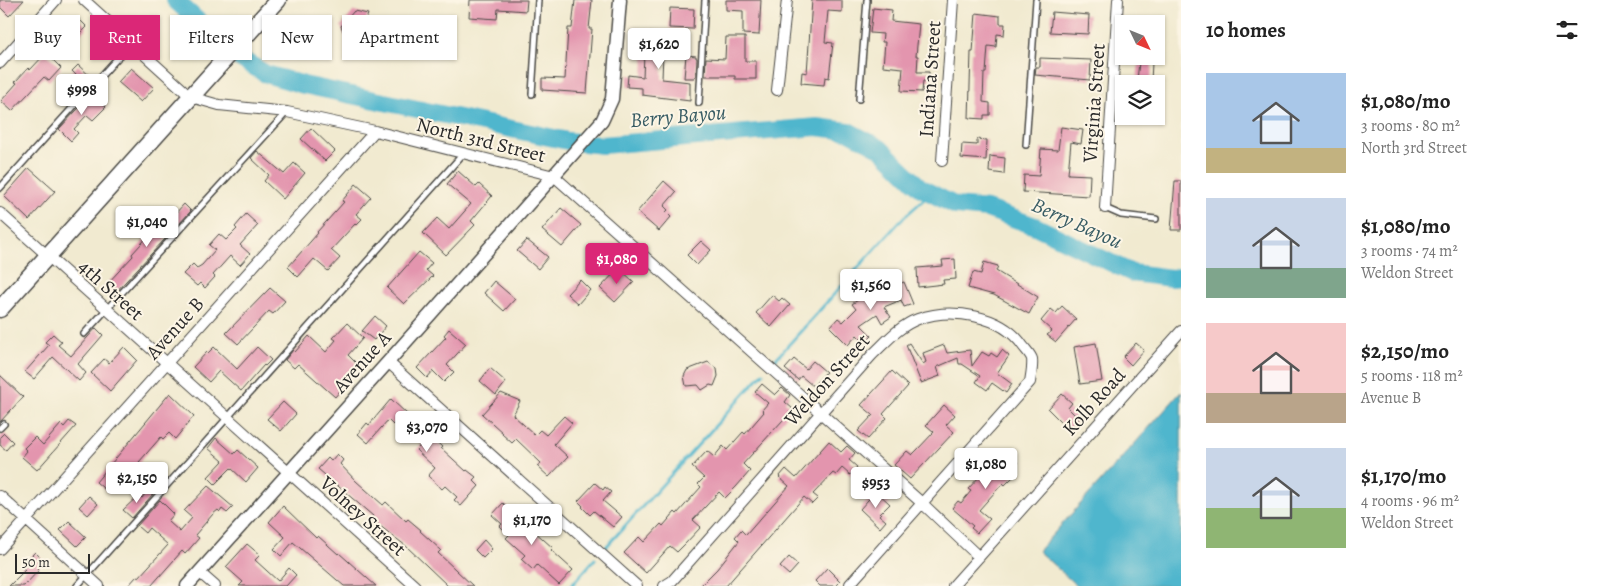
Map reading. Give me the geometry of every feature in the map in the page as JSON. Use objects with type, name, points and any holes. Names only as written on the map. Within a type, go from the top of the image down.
[{"type":"main road","points":[[0,309],[278,0]]},
{"type":"street","points":[[0,63],[56,0]]},
{"type":"street","name":"North 3rd Street","points":[[84,0],[101,15]]},
{"type":"street","name":"Avenue A","points":[[186,586],[602,121],[612,98],[620,0]]},
{"type":"street","points":[[777,90],[787,0]]},
{"type":"street","name":"Indiana Street","points":[[942,161],[953,0]]},
{"type":"street","name":"Virginia Street","points":[[1105,208],[1118,0]]},
{"type":"street","name":"North 3rd Street","points":[[151,60],[191,97],[220,105],[287,112],[554,176],[821,412],[979,557]]},
{"type":"street","name":"Avenue B","points":[[0,549],[375,132]]},
{"type":"street","name":"4th Street","points":[[0,213],[288,473]]},
{"type":"street","name":"Weldon Street","points":[[664,586],[672,581],[872,355],[896,332],[916,320],[937,314],[962,314],[990,320],[1007,329],[1020,341],[1032,358],[1030,382],[850,584]]},
{"type":"street","name":"Kolb Road","points":[[953,586],[1181,331]]},
{"type":"street","points":[[388,362],[637,586]]},
{"type":"street","name":"Volney Street","points":[[288,473],[415,586]]},
{"type":"street","points":[[0,496],[100,586]]},
{"type":"street","points":[[199,572],[215,586]]},
{"type":"lane","points":[[532,94],[538,0]]},
{"type":"lane","points":[[698,103],[705,0]]},
{"type":"lane","points":[[860,99],[867,0]]},
{"type":"lane","points":[[1026,145],[1036,0]]},
{"type":"lane","points":[[0,188],[117,60]]},
{"type":"lane","points":[[84,334],[287,112]]},
{"type":"lane","points":[[76,586],[463,154]]},
{"type":"lane","points":[[1105,208],[1121,215],[1156,219]]},
{"type":"water","points":[[1181,392],[1181,586],[1077,586],[1038,551]]},
{"type":"building","points":[[0,0],[24,0],[9,16],[0,7]]},
{"type":"building","points":[[470,0],[527,0],[526,11],[498,9],[497,19],[469,17]]},
{"type":"building","points":[[575,0],[592,0],[589,29],[592,29],[587,93],[542,90],[542,78],[565,79],[568,28],[572,28]]},
{"type":"building","points":[[726,0],[761,0],[759,35],[743,34],[743,11],[726,10]]},
{"type":"building","points":[[812,0],[842,0],[842,12],[828,11],[825,42],[833,43],[829,78],[825,77],[824,85],[801,83],[802,72],[807,73]]},
{"type":"building","points":[[670,8],[694,9],[693,29],[669,28]]},
{"type":"building","points":[[873,8],[892,10],[891,21],[919,24],[916,56],[918,56],[917,72],[929,72],[929,81],[923,81],[922,92],[901,91],[903,68],[883,66],[885,42],[882,42],[883,34],[870,33]]},
{"type":"building","points":[[354,11],[368,14],[368,15],[351,15]]},
{"type":"building","points":[[1052,12],[1089,15],[1088,34],[1050,32]]},
{"type":"building","points":[[976,13],[1000,16],[1000,24],[1005,24],[1004,35],[997,34],[996,47],[988,46],[986,73],[984,73],[983,102],[990,103],[990,115],[984,115],[984,119],[969,118],[971,52],[973,52]]},
{"type":"building","points":[[80,20],[87,27],[80,34]]},
{"type":"building","points":[[645,32],[674,34],[672,54],[663,53],[662,79],[690,82],[690,101],[642,95],[642,88],[627,87],[628,75],[643,77]]},
{"type":"building","points":[[726,37],[745,37],[745,61],[756,61],[756,79],[735,79],[735,76],[705,76],[706,58],[725,59]]},
{"type":"building","points":[[686,55],[696,56],[697,58],[696,76],[694,78],[684,78]]},
{"type":"building","points":[[1040,58],[1091,60],[1090,80],[1035,75],[1036,67],[1040,67]]},
{"type":"building","points":[[39,60],[53,60],[61,68],[49,81],[44,77],[12,111],[1,101],[28,68],[30,70]]},
{"type":"building","points":[[78,65],[91,77],[85,84],[72,71]]},
{"type":"building","points":[[1139,65],[1152,65],[1151,75],[1138,75]]},
{"type":"building","points":[[131,68],[154,88],[141,102],[118,82]]},
{"type":"building","points":[[92,94],[106,107],[93,120],[87,115],[74,129],[78,133],[71,141],[59,129]]},
{"type":"building","points":[[1061,127],[1083,130],[1081,144],[1071,142],[1068,174],[1090,175],[1089,196],[1023,192],[1024,175],[1039,176],[1041,149],[1058,150]]},
{"type":"building","points":[[311,128],[335,151],[325,161],[301,139]]},
{"type":"building","points":[[977,139],[987,140],[986,160],[961,158],[962,144],[977,145]]},
{"type":"building","points":[[257,151],[284,174],[294,163],[305,173],[283,199],[264,181],[269,175],[251,158]]},
{"type":"building","points":[[990,156],[1005,158],[1004,174],[989,172]]},
{"type":"building","points":[[29,168],[55,191],[29,220],[4,196]]},
{"type":"building","points":[[458,171],[476,187],[479,184],[492,196],[471,221],[475,225],[446,255],[423,233],[437,218],[449,229],[471,204],[447,184]]},
{"type":"building","points":[[664,181],[676,192],[664,206],[668,210],[666,212],[671,217],[659,231],[637,212]]},
{"type":"building","points":[[1175,181],[1181,181],[1181,230],[1171,230]]},
{"type":"building","points":[[356,184],[371,197],[356,214],[362,219],[331,250],[340,258],[328,271],[314,259],[298,277],[288,267],[344,202],[342,201]]},
{"type":"building","points":[[184,204],[191,211],[113,295],[104,287],[170,212],[174,215]]},
{"type":"building","points":[[561,208],[581,225],[562,247],[542,230]]},
{"type":"building","points":[[246,214],[258,225],[240,245],[250,254],[240,265],[230,256],[213,275],[215,277],[205,288],[200,283],[197,286],[183,274],[193,264],[197,268],[202,265],[215,250],[209,245],[219,234],[226,240],[237,229],[235,227]]},
{"type":"building","points":[[527,240],[548,257],[538,269],[517,251]]},
{"type":"building","points":[[701,241],[711,250],[697,265],[687,255]]},
{"type":"building","points":[[419,252],[432,263],[426,270],[433,276],[404,304],[387,288]]},
{"type":"building","points":[[955,259],[956,279],[943,280],[944,284],[918,287],[917,268],[943,266],[942,260]]},
{"type":"building","points":[[984,262],[998,266],[996,271],[1038,297],[1029,314],[994,295],[968,288],[973,272],[981,274]]},
{"type":"building","points":[[619,268],[634,282],[615,302],[600,288]]},
{"type":"building","points":[[580,280],[590,290],[578,304],[567,294]]},
{"type":"building","points":[[894,280],[896,285],[904,282],[913,304],[904,307],[901,300],[884,307],[891,317],[882,323],[877,314],[861,325],[872,336],[865,343],[857,335],[848,345],[830,327],[838,318],[843,322],[856,309],[852,304],[878,286]]},
{"type":"building","points":[[494,281],[515,299],[504,311],[484,293]]},
{"type":"building","points":[[270,288],[285,301],[273,314],[269,311],[238,344],[226,333]]},
{"type":"building","points":[[772,295],[779,301],[782,298],[790,305],[771,327],[756,313]]},
{"type":"building","points":[[1062,306],[1076,319],[1056,342],[1047,335],[1052,331],[1041,321],[1051,309],[1056,313]]},
{"type":"building","points":[[375,316],[386,326],[374,340],[362,331]]},
{"type":"building","points":[[347,323],[363,338],[348,355],[357,364],[342,382],[345,385],[335,397],[298,364],[294,368],[285,360],[309,336],[326,352],[336,340],[333,338]]},
{"type":"building","points":[[96,328],[103,335],[78,364],[86,373],[79,381],[53,357],[34,379],[25,372],[49,345],[45,342],[53,334],[62,342],[58,345],[71,356]]},
{"type":"building","points":[[449,329],[466,344],[447,365],[454,372],[444,382],[433,371],[427,378],[417,368],[446,337],[444,335]]},
{"type":"building","points":[[909,343],[923,364],[926,362],[923,353],[944,345],[947,353],[970,350],[972,366],[982,352],[989,356],[991,353],[997,357],[1002,350],[1009,356],[997,373],[1012,384],[1006,393],[992,383],[987,390],[976,382],[980,376],[959,364],[958,358],[937,367],[940,376],[921,383],[906,345]]},
{"type":"building","points":[[1096,343],[1102,381],[1080,384],[1074,347]]},
{"type":"building","points":[[1136,343],[1144,350],[1131,365],[1123,357]]},
{"type":"building","points":[[124,347],[137,360],[110,391],[91,373],[104,359],[109,363]]},
{"type":"building","points":[[214,347],[237,369],[257,347],[271,360],[264,365],[241,391],[219,371],[209,382],[193,367]]},
{"type":"building","points":[[794,359],[806,369],[813,361],[826,372],[813,386],[801,376],[798,380],[785,369]]},
{"type":"building","points":[[708,362],[717,369],[718,376],[714,386],[710,385],[702,390],[698,385],[686,386],[684,376],[687,370]]},
{"type":"building","points":[[490,368],[506,382],[496,395],[480,381]]},
{"type":"building","points":[[892,371],[908,386],[883,414],[887,418],[868,439],[858,431],[873,415],[861,405]]},
{"type":"building","points":[[0,375],[23,397],[0,422]]},
{"type":"building","points":[[762,384],[775,395],[782,388],[790,395],[785,402],[793,409],[743,464],[750,471],[736,487],[725,498],[719,492],[693,520],[701,527],[677,552],[670,546],[646,573],[624,553],[639,537],[644,542],[661,524],[663,526],[675,512],[677,514],[701,487],[698,484],[704,478],[692,467],[707,451],[714,457],[723,446],[727,450],[743,432],[745,434],[764,412],[762,410],[768,403],[755,392]]},
{"type":"building","points":[[170,393],[194,416],[175,439],[169,433],[163,439],[161,437],[139,462],[143,466],[133,477],[131,475],[120,487],[117,484],[109,493],[96,482]]},
{"type":"building","points":[[501,393],[520,401],[513,415],[535,435],[540,430],[546,435],[564,416],[572,423],[554,444],[568,457],[549,477],[537,466],[541,463],[516,439],[512,443],[482,414]]},
{"type":"building","points":[[1062,394],[1072,403],[1068,408],[1079,419],[1069,430],[1048,409]]},
{"type":"building","points":[[391,399],[466,471],[476,477],[473,480],[479,486],[461,506],[454,500],[457,497],[445,486],[442,489],[428,476],[435,468],[416,450],[423,443],[397,420],[393,425],[388,420],[368,443],[358,434],[367,423],[369,425]]},
{"type":"building","points":[[283,402],[296,414],[281,431],[267,419]]},
{"type":"building","points":[[944,405],[955,415],[946,425],[954,432],[910,479],[894,465],[907,451],[912,455],[934,432],[926,425]]},
{"type":"building","points":[[69,421],[76,426],[37,470],[22,457],[27,451],[24,448],[35,437],[43,445],[61,424],[64,427]]},
{"type":"building","points":[[4,433],[13,442],[6,450],[0,445],[0,437]]},
{"type":"building","points":[[216,438],[234,454],[238,450],[258,468],[246,482],[231,468],[215,484],[208,477],[223,461],[208,448]]},
{"type":"building","points":[[829,441],[841,452],[847,446],[855,453],[849,460],[857,467],[850,475],[842,468],[836,475],[833,473],[813,494],[818,498],[812,504],[804,497],[726,586],[700,586],[717,569],[739,541],[735,537],[741,530],[746,535],[789,486],[779,477],[786,469],[796,478]]},
{"type":"building","points":[[1004,450],[1018,463],[1011,470],[1015,475],[1005,485],[1003,483],[979,510],[990,519],[977,533],[971,528],[973,526],[952,508],[958,501],[961,503],[971,491],[968,489]]},
{"type":"building","points":[[337,454],[343,460],[340,464],[356,481],[383,505],[386,502],[406,521],[408,519],[421,530],[441,550],[438,553],[473,586],[448,586],[406,546],[371,519],[373,516],[318,469],[328,458],[331,461]]},
{"type":"building","points":[[595,483],[603,490],[605,487],[611,492],[603,501],[622,517],[613,527],[594,511],[590,515],[578,501]]},
{"type":"building","points":[[208,486],[233,507],[227,513],[222,509],[220,512],[218,510],[213,514],[195,535],[199,538],[185,554],[182,551],[151,586],[128,586],[137,576],[139,577],[168,545],[149,528],[145,533],[137,526],[160,500],[174,514],[168,521],[180,532],[192,518],[184,511]]},
{"type":"building","points":[[148,490],[153,494],[132,518],[123,510],[139,495],[142,498]]},
{"type":"building","points":[[876,491],[890,504],[879,515],[886,521],[880,528],[860,509]]},
{"type":"building","points":[[89,496],[98,504],[88,515],[79,507]]},
{"type":"building","points":[[503,503],[553,548],[551,550],[573,570],[559,585],[537,565],[533,570],[521,559],[525,555],[506,538],[509,535],[500,526],[502,524],[492,515]]},
{"type":"building","points":[[283,506],[316,538],[318,536],[376,586],[344,586],[293,542],[281,556],[274,549],[285,537],[269,522]]},
{"type":"building","points":[[69,521],[86,537],[77,546],[60,530]]},
{"type":"building","points":[[484,540],[492,549],[483,558],[475,550]]},
{"type":"building","points":[[247,544],[260,555],[255,560],[278,581],[289,568],[296,575],[286,586],[239,586],[243,582],[226,567]]},
{"type":"building","points":[[35,552],[44,561],[37,568],[39,570],[24,586],[9,586],[25,570],[21,566]]},
{"type":"building","points":[[789,557],[798,565],[789,575],[780,567]]},
{"type":"building","points":[[827,568],[840,581],[835,586],[820,586],[815,581]]},
{"type":"waterway","name":"Berry Bayou","points":[[175,0],[236,56],[266,74],[304,85],[568,141],[602,145],[817,127],[848,131],[880,148],[921,188],[956,206],[987,209],[1035,226],[1132,273],[1171,278],[1181,277]]},
{"type":"waterway","points":[[774,361],[902,219],[931,193]]},
{"type":"waterway","points":[[606,547],[763,373]]},
{"type":"waterway","points":[[571,586],[595,559]]}]
